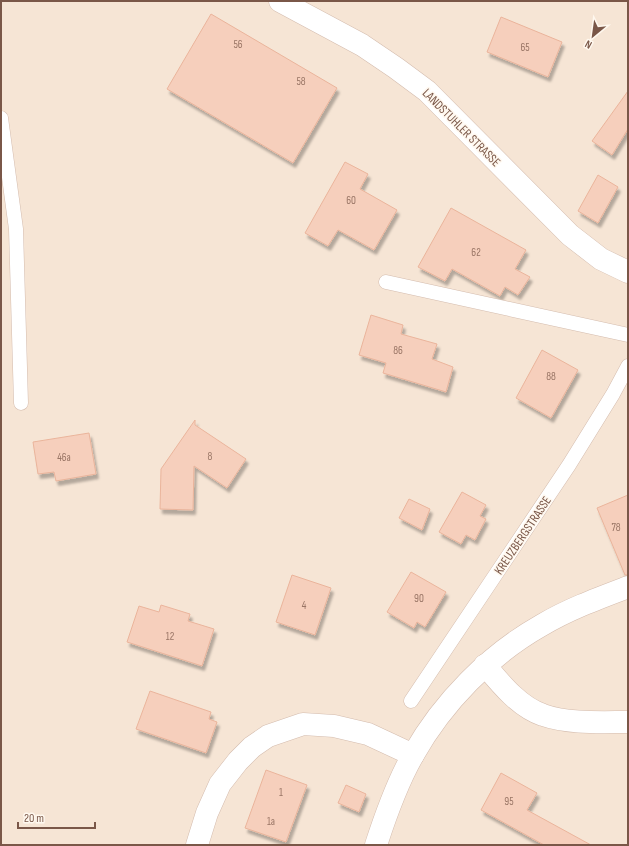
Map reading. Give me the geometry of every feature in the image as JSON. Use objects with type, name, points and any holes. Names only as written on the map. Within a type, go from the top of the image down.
[{"type":"street","name":"LANDSTUHLER STRASSE","points":[[280,1],[362,45],[427,91],[570,235],[601,259],[628,272]]},
{"type":"street","points":[[376,845],[396,790],[413,755],[444,710],[485,665],[510,645],[543,624],[628,587]]},
{"type":"street","points":[[485,665],[507,690],[522,703],[541,715],[561,720],[628,722]]},
{"type":"street","points":[[197,845],[207,813],[220,784],[238,761],[252,747],[268,736],[302,724],[334,726],[368,734],[413,755]]},
{"type":"lane","points":[[1,118],[16,228],[21,403]]},
{"type":"lane","points":[[386,282],[628,335]]},
{"type":"lane","name":"KREUZBERGSTRASSE","points":[[411,701],[569,465],[613,394],[628,366]]},
{"type":"shaded area","points":[[1,1],[628,1],[628,845],[1,845]]},
{"type":"building","points":[[211,14],[337,88],[293,163],[167,89]]},
{"type":"building","points":[[501,17],[562,42],[548,77],[487,52]]},
{"type":"building","points":[[628,91],[628,129],[612,155],[592,141]]},
{"type":"building","points":[[345,162],[368,174],[360,189],[397,210],[374,250],[338,230],[328,246],[305,233]]},
{"type":"building","points":[[598,175],[618,187],[598,223],[578,211]]},
{"type":"building","points":[[451,208],[526,250],[515,269],[530,277],[518,295],[505,287],[500,296],[452,269],[445,281],[418,267]]},
{"type":"building","points":[[371,315],[403,325],[401,334],[437,344],[432,359],[453,367],[446,392],[383,373],[386,363],[359,355]]},
{"type":"building","points":[[542,350],[578,370],[551,418],[516,398]]},
{"type":"building","points":[[195,420],[195,425],[246,459],[227,488],[194,466],[193,510],[160,509],[161,469]]},
{"type":"building","points":[[89,433],[96,474],[56,481],[54,472],[38,474],[33,442]]},
{"type":"building","points":[[462,492],[486,505],[480,516],[486,519],[475,540],[466,535],[461,544],[439,532]]},
{"type":"building","points":[[628,495],[628,575],[625,575],[597,508]]},
{"type":"building","points":[[409,499],[430,509],[422,530],[399,518]]},
{"type":"building","points":[[411,572],[446,592],[425,627],[417,622],[414,628],[387,612]]},
{"type":"building","points":[[292,575],[331,588],[315,635],[276,622]]},
{"type":"building","points":[[161,605],[190,614],[188,621],[214,629],[202,666],[127,642],[139,606],[159,612]]},
{"type":"building","points":[[150,691],[211,712],[209,719],[217,722],[206,753],[136,729]]},
{"type":"building","points":[[266,770],[307,785],[286,842],[245,828]]},
{"type":"building","points":[[501,773],[537,793],[527,810],[591,845],[544,845],[481,810]]},
{"type":"building","points":[[346,785],[366,794],[359,812],[338,803]]}]
